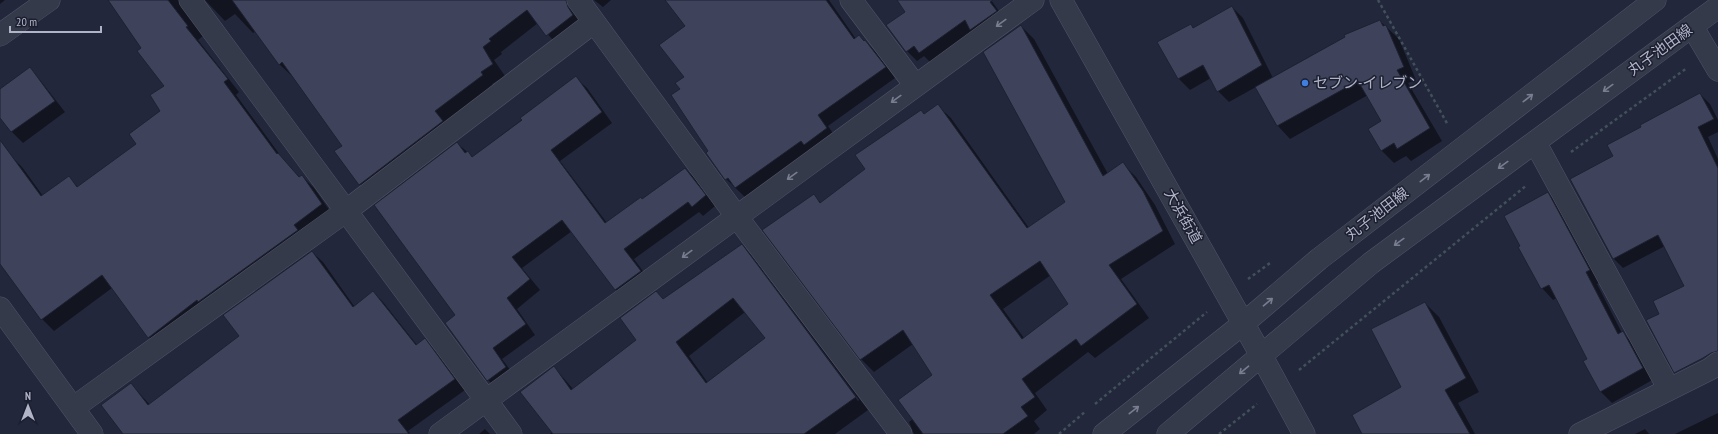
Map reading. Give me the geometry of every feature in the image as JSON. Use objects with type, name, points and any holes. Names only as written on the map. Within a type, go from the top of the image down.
[{"type":"street","points":[[0,35],[48,0]]},
{"type":"street","points":[[190,0],[511,434]]},
{"type":"street","points":[[578,0],[737,217],[901,434]]},
{"type":"street","points":[[851,0],[915,86]]},
{"type":"street","points":[[440,434],[1033,0]]},
{"type":"street","name":"大浜街道","points":[[1061,0],[1244,323],[1304,434]]},
{"type":"street","name":"丸子池田線","points":[[1104,434],[1244,323],[1319,259],[1656,0]]},
{"type":"street","name":"丸子池田線","points":[[1168,434],[1371,263],[1718,7]]},
{"type":"street","points":[[73,408],[346,211],[594,22]]},
{"type":"street","points":[[1692,26],[1713,62]]},
{"type":"street","points":[[1535,142],[1669,389]]},
{"type":"street","points":[[0,308],[92,434]]},
{"type":"street","points":[[1580,434],[1710,369],[1718,363]]},
{"type":"path","points":[[1378,0],[1450,128]]},
{"type":"path","points":[[1219,434],[1549,168],[1713,62]]},
{"type":"building","points":[[108,0],[168,0],[188,26],[186,27],[228,79],[224,82],[277,154],[278,153],[299,177],[302,175],[322,204],[294,225],[298,230],[198,302],[197,300],[148,338],[102,275],[41,320],[0,264],[0,140],[41,196],[69,176],[77,187],[136,144],[129,134],[160,111],[150,95],[164,86],[137,51],[141,48]]},
{"type":"building","points":[[232,0],[566,0],[573,15],[546,36],[527,10],[489,39],[491,41],[483,47],[493,64],[481,72],[483,75],[435,111],[443,121],[359,185],[334,151],[342,146],[282,62],[279,65]]},
{"type":"building","points":[[665,0],[826,0],[854,39],[859,35],[864,41],[865,40],[886,67],[818,115],[827,128],[804,145],[801,141],[735,188],[728,178],[725,180],[706,153],[708,151],[671,95],[680,89],[675,83],[684,77],[659,45],[685,26]]},
{"type":"building","points":[[897,0],[993,0],[990,2],[997,11],[970,30],[965,20],[919,53],[914,46],[906,52],[886,25],[905,12]]},
{"type":"building","points":[[1232,6],[1262,65],[1217,92],[1203,65],[1178,79],[1157,42],[1191,24],[1193,28]]},
{"type":"building","points":[[1380,20],[1383,26],[1386,25],[1404,67],[1397,70],[1430,128],[1397,149],[1394,143],[1381,151],[1368,129],[1381,121],[1358,81],[1277,126],[1255,87],[1345,37],[1344,35]]},
{"type":"building","points":[[1021,25],[1103,176],[1123,162],[1143,191],[1163,231],[1109,265],[1137,304],[1081,346],[1076,339],[1022,379],[1035,397],[1021,407],[1028,416],[1003,434],[923,434],[898,400],[932,375],[903,330],[860,360],[762,230],[814,194],[820,203],[865,169],[855,155],[921,110],[924,114],[938,104],[1027,228],[1065,202],[983,52]],"holes":[[[1040,261],[1068,304],[1022,339],[990,295]]]},
{"type":"building","points":[[30,67],[55,101],[11,132],[0,118],[0,89]]},
{"type":"building","points":[[576,76],[602,112],[551,150],[605,223],[685,168],[706,195],[692,207],[688,202],[624,249],[641,271],[615,290],[562,220],[512,257],[530,279],[507,298],[526,324],[493,348],[506,367],[487,381],[445,323],[455,315],[374,205],[457,142],[465,153],[468,151],[472,157],[522,120],[520,118]]},
{"type":"building","points":[[1700,93],[1714,119],[1698,127],[1718,168],[1718,351],[1711,353],[1674,373],[1646,320],[1659,314],[1653,301],[1684,286],[1658,235],[1613,259],[1570,179],[1613,156],[1607,145],[1641,127],[1640,125]]},
{"type":"building","points":[[1548,192],[1590,270],[1586,272],[1618,334],[1623,331],[1643,368],[1600,392],[1583,361],[1587,359],[1549,285],[1541,289],[1518,247],[1520,246],[1504,216]]},
{"type":"building","points":[[742,244],[856,397],[804,434],[553,434],[520,392],[554,366],[571,390],[636,340],[620,318],[656,291],[663,299]],"holes":[[[733,298],[765,338],[706,383],[676,342]]]},
{"type":"building","points":[[312,251],[353,307],[373,291],[416,345],[425,338],[455,379],[398,420],[409,434],[123,434],[101,405],[131,383],[148,405],[239,336],[223,315]]},
{"type":"building","points":[[1425,302],[1466,378],[1445,390],[1470,434],[1362,434],[1352,415],[1401,387],[1371,329]]},
{"type":"place","name":"セブン-イレブン","points":[[1305,83]]}]
